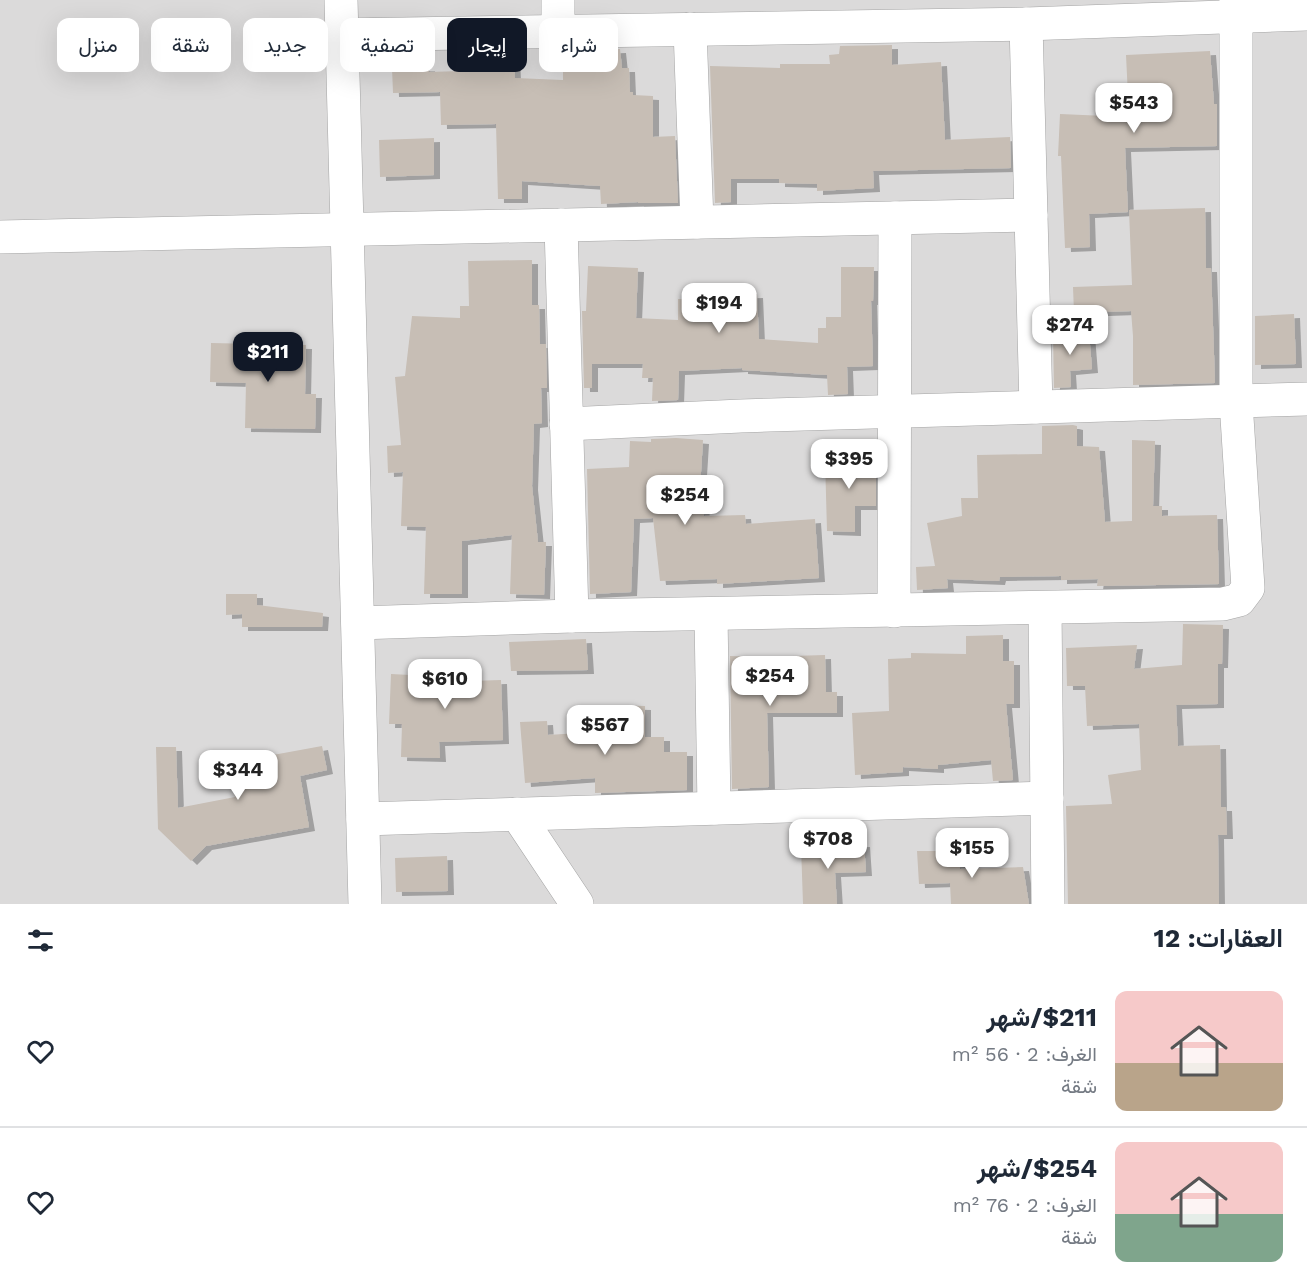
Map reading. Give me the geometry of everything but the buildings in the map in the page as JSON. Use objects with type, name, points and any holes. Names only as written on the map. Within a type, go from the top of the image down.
[{"type":"street","points":[[341,0],[342,18]]},
{"type":"street","points":[[435,27],[558,16],[690,29],[888,13],[1026,24],[1236,8],[1307,14]]},
{"type":"street","points":[[357,623],[572,616],[1223,604],[1239,600],[1248,588],[1236,402],[1236,8]]},
{"type":"street","points":[[1026,24],[1036,407]]},
{"type":"street","points":[[690,29],[698,222]]},
{"type":"street","points":[[343,72],[365,904]]},
{"type":"street","points":[[0,237],[1031,215]]},
{"type":"street","points":[[894,611],[895,218]]},
{"type":"street","points":[[561,225],[572,616]]},
{"type":"street","points":[[566,424],[1307,399]]},
{"type":"street","points":[[1045,608],[1048,904]]},
{"type":"street","points":[[711,614],[714,808]]},
{"type":"street","points":[[363,819],[1047,798]]},
{"type":"street","points":[[517,814],[577,904]]},
{"type":"shaded area","points":[[0,0],[1307,0],[1307,904],[0,904]]}]
